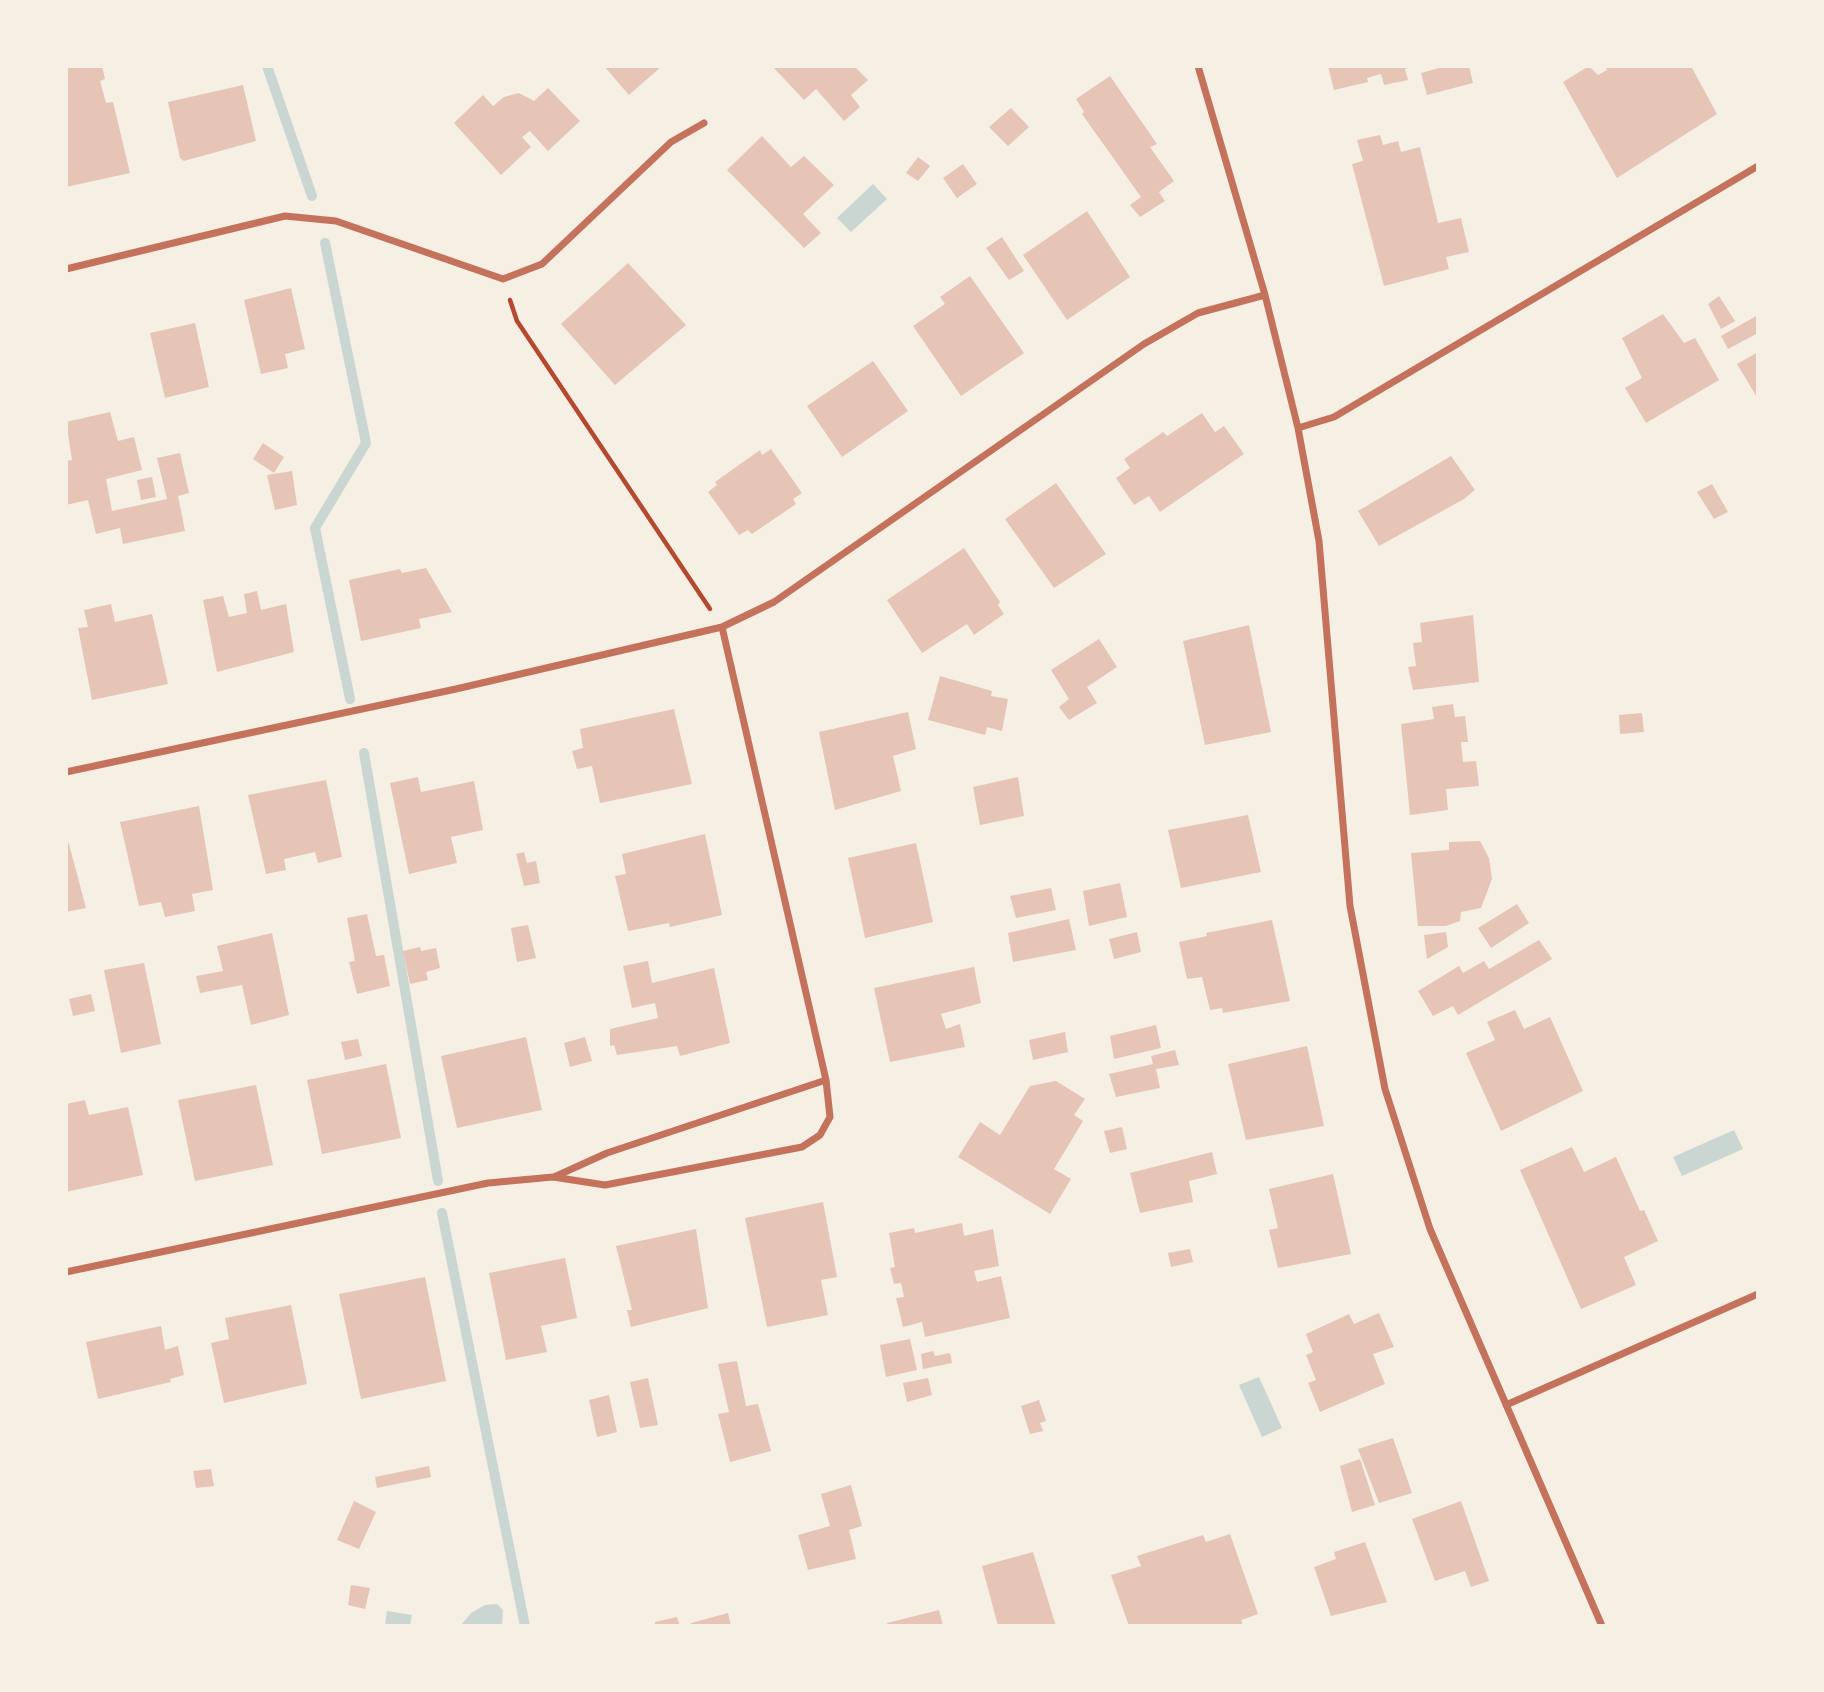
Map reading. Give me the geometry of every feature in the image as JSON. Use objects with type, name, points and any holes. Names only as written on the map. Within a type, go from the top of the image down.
[{"type":"street","points":[[1198,66],[1265,295],[1298,428],[1319,541],[1350,906],[1366,1001],[1385,1089],[1430,1229],[1601,1626]]},
{"type":"street","points":[[66,269],[285,216],[336,221],[503,279],[542,264],[671,142],[704,123]]},
{"type":"street","points":[[1298,428],[1334,416],[1758,166]]},
{"type":"street","points":[[66,772],[456,690],[722,627],[774,602],[1144,344],[1198,313],[1265,295]]},
{"type":"street","points":[[66,1272],[488,1183],[553,1177],[605,1185],[802,1147],[820,1135],[830,1117],[826,1080],[722,627]]},
{"type":"street","points":[[553,1177],[607,1153],[826,1080]]},
{"type":"street","points":[[1506,1405],[1758,1294]]},
{"type":"path","points":[[503,279],[517,321],[722,627]]},
{"type":"shaded area","points":[[873,184],[887,199],[851,232],[837,218]]},
{"type":"shaded area","points":[[1734,1130],[1743,1149],[1682,1176],[1673,1157]]},
{"type":"shaded area","points":[[1259,1377],[1282,1428],[1262,1437],[1239,1385]]},
{"type":"shaded area","points":[[497,1604],[503,1610],[502,1625],[461,1625],[471,1613],[485,1605]]},
{"type":"shaded area","points":[[387,1611],[412,1615],[410,1625],[385,1625]]},
{"type":"building","points":[[66,66],[102,66],[105,79],[100,81],[106,103],[113,102],[130,173],[66,187]]},
{"type":"building","points":[[604,66],[662,66],[629,95]]},
{"type":"building","points":[[772,66],[854,66],[868,80],[851,95],[860,107],[844,121],[816,89],[804,100]]},
{"type":"building","points":[[1328,66],[1411,67],[1405,69],[1408,80],[1384,85],[1381,74],[1367,78],[1368,82],[1334,90]]},
{"type":"building","points":[[1446,66],[1469,66],[1473,83],[1427,95],[1421,73]]},
{"type":"building","points":[[1589,66],[1598,75],[1607,70],[1605,66],[1691,66],[1717,114],[1617,178],[1563,82]]},
{"type":"building","points":[[1110,76],[1157,144],[1150,147],[1174,181],[1159,192],[1165,201],[1140,217],[1130,205],[1141,197],[1082,114],[1084,112],[1076,99]]},
{"type":"building","points":[[243,85],[256,141],[184,161],[180,158],[168,102]]},
{"type":"building","points":[[548,88],[580,121],[548,151],[530,131],[522,137],[531,147],[501,175],[454,123],[483,95],[493,106],[504,97],[519,93],[534,101]]},
{"type":"building","points":[[1011,108],[1029,127],[1008,146],[989,127]]},
{"type":"building","points":[[1380,135],[1383,145],[1398,141],[1401,152],[1420,147],[1438,223],[1461,218],[1469,252],[1446,257],[1449,269],[1384,286],[1352,164],[1363,161],[1357,140]]},
{"type":"building","points":[[762,136],[791,167],[804,156],[834,185],[803,214],[821,233],[804,248],[727,170]]},
{"type":"building","points":[[918,157],[930,166],[918,181],[906,173]]},
{"type":"building","points":[[963,164],[977,184],[957,198],[943,178]]},
{"type":"building","points":[[1087,211],[1130,277],[1067,320],[1023,255]]},
{"type":"building","points":[[1002,237],[1024,271],[1009,280],[986,248]]},
{"type":"building","points":[[628,263],[686,325],[615,385],[561,324]]},
{"type":"building","points":[[970,276],[1024,353],[961,396],[913,326],[945,304],[940,297]]},
{"type":"building","points":[[291,288],[305,349],[285,354],[288,368],[261,374],[244,300]]},
{"type":"building","points":[[1719,296],[1735,321],[1721,329],[1708,304]]},
{"type":"building","points":[[1663,314],[1684,343],[1695,338],[1719,380],[1646,423],[1625,388],[1642,378],[1622,338]]},
{"type":"building","points":[[1758,315],[1758,333],[1728,349],[1721,336]]},
{"type":"building","points":[[195,323],[209,387],[165,398],[150,333]]},
{"type":"building","points":[[1758,352],[1758,399],[1737,364]]},
{"type":"building","points":[[873,361],[908,411],[842,457],[807,406]]},
{"type":"building","points":[[110,412],[118,441],[134,437],[142,470],[106,479],[112,511],[167,499],[157,458],[180,453],[189,493],[178,496],[185,531],[123,544],[120,528],[96,534],[88,500],[66,505],[66,461],[72,460],[66,422]]},
{"type":"building","points":[[1202,413],[1215,432],[1224,426],[1244,454],[1160,512],[1149,496],[1134,505],[1116,478],[1130,468],[1124,459],[1163,432],[1167,436]]},
{"type":"building","points":[[263,443],[284,457],[274,473],[253,459]]},
{"type":"building","points":[[771,449],[802,493],[793,499],[796,504],[752,534],[748,530],[739,535],[708,492],[717,485],[715,482],[760,450],[762,455]]},
{"type":"building","points":[[1451,456],[1475,490],[1464,499],[1379,546],[1358,511]]},
{"type":"building","points":[[292,471],[297,505],[275,510],[267,475]]},
{"type":"building","points":[[152,477],[156,497],[141,500],[137,480]]},
{"type":"building","points":[[1056,483],[1106,554],[1054,588],[1005,519]]},
{"type":"building","points":[[1712,484],[1728,512],[1714,519],[1697,492]]},
{"type":"building","points":[[964,548],[1000,602],[998,605],[1004,614],[974,635],[967,624],[922,653],[887,600]]},
{"type":"building","points":[[426,568],[452,612],[419,619],[421,628],[361,641],[349,580],[400,569],[402,573]]},
{"type":"building","points":[[257,591],[261,610],[286,604],[294,652],[217,672],[203,600],[223,596],[229,617],[247,613],[244,594]]},
{"type":"building","points":[[111,604],[115,622],[152,614],[168,684],[92,700],[78,628],[88,627],[84,610]]},
{"type":"building","points":[[1473,615],[1479,682],[1413,690],[1408,667],[1416,666],[1413,643],[1422,642],[1420,623]]},
{"type":"building","points":[[1249,625],[1271,732],[1205,745],[1183,641]]},
{"type":"building","points":[[1099,639],[1117,667],[1087,687],[1097,703],[1069,720],[1059,707],[1069,699],[1051,670]]},
{"type":"building","points":[[940,676],[992,691],[991,696],[1008,699],[1002,731],[987,727],[985,735],[928,720]]},
{"type":"building","points":[[1453,704],[1455,717],[1465,716],[1468,742],[1461,742],[1463,762],[1476,761],[1479,786],[1446,789],[1448,810],[1410,815],[1401,724],[1434,719],[1432,707]]},
{"type":"building","points":[[674,709],[692,784],[600,803],[592,766],[577,769],[572,751],[583,748],[580,729]]},
{"type":"building","points":[[908,712],[916,749],[893,756],[901,791],[835,810],[819,732]]},
{"type":"building","points":[[1642,713],[1644,732],[1620,734],[1619,715]]},
{"type":"building","points":[[418,777],[421,792],[474,781],[483,830],[451,837],[457,863],[409,874],[390,783]]},
{"type":"building","points":[[1018,777],[1024,816],[980,825],[973,787]]},
{"type":"building","points":[[326,780],[342,857],[318,863],[315,852],[284,859],[286,870],[266,874],[248,795]]},
{"type":"building","points":[[199,806],[213,890],[192,894],[195,911],[165,917],[161,902],[139,906],[120,822]]},
{"type":"building","points":[[1248,815],[1261,872],[1181,888],[1168,830]]},
{"type":"building","points":[[66,833],[86,908],[66,912]]},
{"type":"building","points":[[705,834],[722,915],[670,927],[669,923],[628,931],[615,876],[626,874],[622,854]]},
{"type":"building","points":[[1480,841],[1489,858],[1492,879],[1481,908],[1461,912],[1460,921],[1446,926],[1418,926],[1411,853],[1449,850],[1449,842]]},
{"type":"building","points":[[916,843],[933,922],[865,938],[848,858]]},
{"type":"building","points":[[524,852],[527,863],[536,861],[540,883],[524,886],[516,854]]},
{"type":"building","points":[[1120,883],[1127,917],[1089,926],[1083,891]]},
{"type":"building","points":[[1051,888],[1056,910],[1016,918],[1010,896]]},
{"type":"building","points":[[1517,904],[1529,923],[1491,948],[1478,928]]},
{"type":"building","points":[[367,914],[376,956],[384,955],[390,986],[357,994],[349,962],[355,961],[347,918]]},
{"type":"building","points":[[1069,919],[1076,950],[1013,962],[1008,933]]},
{"type":"building","points":[[1272,920],[1290,1001],[1223,1013],[1222,1008],[1210,1010],[1202,977],[1187,979],[1179,942],[1207,936],[1206,933]]},
{"type":"building","points":[[528,925],[536,958],[517,962],[511,928]]},
{"type":"building","points":[[1137,932],[1141,952],[1114,959],[1109,939]]},
{"type":"building","points":[[1446,932],[1448,947],[1427,959],[1424,935]]},
{"type":"building","points":[[272,933],[289,1015],[251,1025],[242,985],[200,993],[196,976],[223,971],[217,946]]},
{"type":"building","points":[[1539,940],[1552,959],[1458,1015],[1453,1006],[1433,1016],[1418,991],[1459,966],[1463,973],[1484,961],[1489,969]]},
{"type":"building","points":[[420,947],[421,951],[436,948],[440,968],[426,972],[428,980],[410,984],[403,951]]},
{"type":"building","points":[[648,961],[652,983],[714,968],[730,1043],[680,1056],[677,1046],[617,1055],[614,1045],[610,1046],[610,1029],[658,1018],[655,1003],[632,1008],[623,966]]},
{"type":"building","points":[[144,963],[161,1044],[121,1053],[104,970]]},
{"type":"building","points":[[974,967],[981,1003],[941,1014],[946,1029],[960,1024],[965,1047],[890,1062],[874,988]]},
{"type":"building","points":[[91,994],[95,1011],[73,1016],[69,999]]},
{"type":"building","points":[[1515,1010],[1524,1029],[1550,1017],[1583,1091],[1501,1131],[1466,1053],[1495,1040],[1487,1022]]},
{"type":"building","points":[[1156,1025],[1161,1048],[1114,1059],[1110,1036]]},
{"type":"building","points":[[1065,1032],[1068,1052],[1033,1060],[1029,1040]]},
{"type":"building","points":[[526,1037],[542,1110],[457,1128],[441,1056]]},
{"type":"building","points":[[585,1037],[592,1061],[570,1067],[564,1043]]},
{"type":"building","points":[[358,1039],[362,1056],[345,1060],[341,1042]]},
{"type":"building","points":[[1307,1046],[1324,1126],[1246,1140],[1228,1064]]},
{"type":"building","points":[[1175,1050],[1179,1065],[1156,1069],[1160,1088],[1116,1097],[1109,1074],[1153,1064],[1151,1056]]},
{"type":"building","points":[[386,1064],[401,1138],[322,1154],[307,1080]]},
{"type":"building","points":[[1056,1081],[1085,1099],[1074,1115],[1083,1121],[1054,1169],[1071,1179],[1050,1214],[958,1157],[980,1122],[1000,1135],[1030,1086]]},
{"type":"building","points":[[256,1085],[273,1165],[195,1181],[178,1100]]},
{"type":"building","points":[[85,1100],[89,1115],[128,1107],[143,1175],[66,1192],[66,1104]]},
{"type":"building","points":[[1122,1127],[1127,1149],[1110,1153],[1104,1131]]},
{"type":"building","points":[[1572,1147],[1584,1172],[1616,1157],[1640,1211],[1644,1210],[1658,1241],[1624,1257],[1636,1285],[1581,1309],[1520,1170]]},
{"type":"building","points":[[1212,1152],[1217,1174],[1189,1181],[1193,1202],[1140,1213],[1130,1173]]},
{"type":"building","points":[[1333,1174],[1351,1254],[1278,1268],[1269,1230],[1278,1228],[1269,1189]]},
{"type":"building","points":[[823,1202],[837,1277],[821,1280],[828,1315],[767,1327],[745,1218]]},
{"type":"building","points":[[962,1223],[964,1236],[993,1229],[999,1266],[974,1271],[977,1282],[1001,1276],[1010,1318],[925,1337],[922,1322],[903,1327],[896,1298],[904,1297],[901,1283],[894,1284],[890,1268],[895,1267],[889,1233],[914,1228],[915,1233]]},
{"type":"building","points":[[696,1229],[708,1308],[631,1327],[627,1310],[632,1310],[616,1246]]},
{"type":"building","points":[[1190,1249],[1193,1262],[1171,1267],[1168,1253]]},
{"type":"building","points":[[565,1258],[577,1318],[541,1326],[547,1352],[506,1360],[489,1273]]},
{"type":"building","points":[[425,1277],[446,1381],[361,1399],[339,1294]]},
{"type":"building","points":[[291,1305],[307,1384],[224,1403],[211,1343],[229,1339],[225,1318]]},
{"type":"building","points":[[1379,1313],[1394,1347],[1373,1354],[1385,1384],[1320,1412],[1308,1383],[1316,1380],[1306,1355],[1313,1352],[1306,1334],[1349,1314],[1354,1324]]},
{"type":"building","points":[[161,1326],[165,1350],[178,1346],[184,1375],[170,1379],[171,1382],[98,1399],[86,1342]]},
{"type":"building","points":[[910,1339],[917,1370],[886,1377],[880,1345]]},
{"type":"building","points":[[933,1351],[935,1356],[950,1353],[952,1363],[923,1369],[921,1354]]},
{"type":"building","points":[[737,1361],[746,1406],[758,1404],[771,1451],[730,1462],[718,1414],[729,1412],[718,1364]]},
{"type":"building","points":[[648,1378],[658,1425],[640,1428],[630,1382]]},
{"type":"building","points":[[928,1378],[932,1395],[907,1402],[903,1383]]},
{"type":"building","points":[[609,1395],[617,1432],[597,1437],[589,1400]]},
{"type":"building","points":[[1039,1400],[1046,1421],[1040,1423],[1043,1431],[1030,1434],[1021,1406]]},
{"type":"building","points":[[1393,1438],[1412,1493],[1379,1503],[1358,1449]]},
{"type":"building","points":[[1360,1459],[1375,1505],[1352,1512],[1340,1466]]},
{"type":"building","points":[[429,1466],[431,1477],[377,1488],[375,1477]]},
{"type":"building","points":[[211,1469],[214,1486],[196,1488],[193,1471]]},
{"type":"building","points":[[851,1485],[862,1526],[849,1530],[856,1559],[808,1570],[798,1535],[830,1526],[821,1494]]},
{"type":"building","points":[[354,1501],[376,1512],[359,1549],[337,1540]]},
{"type":"building","points":[[1461,1501],[1489,1581],[1471,1587],[1465,1571],[1435,1581],[1412,1519]]},
{"type":"building","points":[[1230,1534],[1258,1614],[1241,1620],[1243,1626],[1129,1626],[1111,1575],[1141,1566],[1137,1556],[1203,1535],[1206,1542]]},
{"type":"building","points":[[1365,1542],[1387,1602],[1331,1616],[1314,1567],[1336,1559],[1334,1552]]},
{"type":"building","points":[[1033,1552],[1056,1626],[998,1626],[982,1566]]},
{"type":"building","points":[[351,1585],[370,1588],[365,1609],[348,1605]]},
{"type":"building","points":[[939,1610],[943,1626],[888,1626],[887,1623]]},
{"type":"building","points":[[728,1613],[731,1626],[691,1626],[691,1623]]},
{"type":"building","points":[[677,1617],[680,1626],[655,1626],[655,1622]]},
{"type":"waterway","points":[[267,66],[312,196]]},
{"type":"waterway","points":[[325,243],[366,443],[315,528],[350,699]]},
{"type":"waterway","points":[[364,753],[438,1181]]},
{"type":"waterway","points":[[442,1213],[525,1626]]}]
